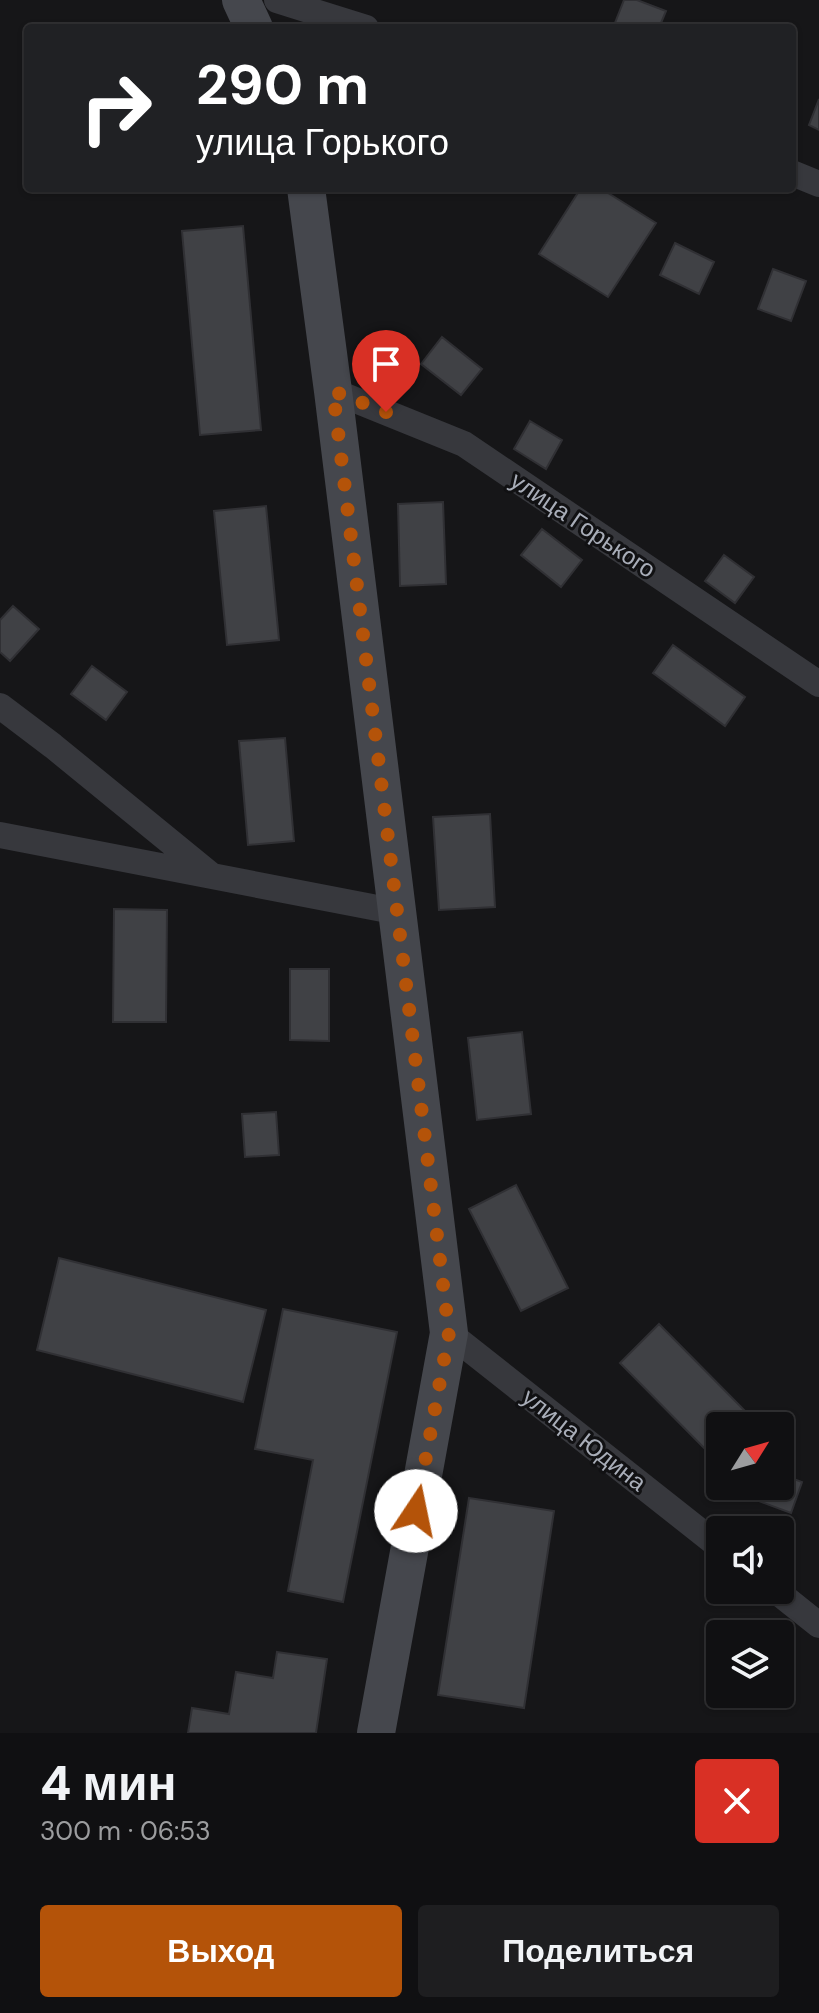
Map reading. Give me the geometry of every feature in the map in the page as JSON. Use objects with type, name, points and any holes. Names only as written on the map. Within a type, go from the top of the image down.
[{"type":"main road","points":[[241,0],[252,24]]},
{"type":"main road","points":[[307,192],[449,1333],[376,1733]]},
{"type":"street","points":[[277,0],[353,24]]},
{"type":"street","points":[[796,175],[819,184]]},
{"type":"street","name":"улица Горького","points":[[333,391],[464,444],[819,684]]},
{"type":"street","points":[[0,706],[214,877]]},
{"type":"street","points":[[0,835],[398,912]]},
{"type":"street","name":"улица Юдина","points":[[449,1333],[706,1536]]},
{"type":"street","points":[[793,1604],[819,1625]]},
{"type":"building","points":[[624,0],[637,0],[666,11],[661,24],[615,24]]},
{"type":"building","points":[[819,99],[819,130],[809,125]]},
{"type":"building","points":[[578,192],[606,192],[656,223],[608,297],[539,254]]},
{"type":"building","points":[[243,226],[261,430],[200,435],[182,231]]},
{"type":"building","points":[[675,243],[714,262],[699,294],[660,275]]},
{"type":"building","points":[[773,269],[806,281],[791,321],[758,309]]},
{"type":"building","points":[[442,337],[482,369],[461,395],[421,364]]},
{"type":"building","points":[[530,421],[562,440],[546,469],[514,449]]},
{"type":"building","points":[[443,502],[446,584],[400,586],[398,504]]},
{"type":"building","points":[[266,506],[279,640],[227,645],[214,511]]},
{"type":"building","points":[[542,529],[582,560],[561,587],[521,555]]},
{"type":"building","points":[[724,555],[754,577],[735,603],[705,581]]},
{"type":"building","points":[[13,606],[39,629],[10,661],[0,652],[0,620]]},
{"type":"building","points":[[673,645],[745,697],[725,726],[653,673]]},
{"type":"building","points":[[92,666],[127,692],[106,720],[71,694]]},
{"type":"building","points":[[285,738],[294,841],[248,845],[239,741]]},
{"type":"building","points":[[490,814],[495,907],[439,910],[433,817]]},
{"type":"building","points":[[114,909],[167,910],[166,1022],[113,1022]]},
{"type":"building","points":[[290,969],[329,969],[329,1041],[290,1040]]},
{"type":"building","points":[[522,1032],[531,1114],[477,1120],[468,1038]]},
{"type":"building","points":[[276,1112],[279,1155],[245,1157],[242,1114]]},
{"type":"building","points":[[516,1185],[568,1288],[521,1311],[469,1209]]},
{"type":"building","points":[[59,1258],[266,1310],[243,1402],[37,1350]]},
{"type":"building","points":[[283,1309],[397,1332],[343,1602],[288,1591],[313,1460],[255,1449]]},
{"type":"building","points":[[659,1324],[746,1412],[706,1412],[706,1450],[620,1363]]},
{"type":"building","points":[[794,1479],[802,1482],[791,1513],[756,1500],[794,1500]]},
{"type":"building","points":[[469,1498],[554,1511],[524,1708],[438,1695]]},
{"type":"building","points":[[277,1652],[327,1659],[316,1733],[188,1733],[192,1708],[229,1714],[236,1672],[273,1678]]},
{"type":"route","points":[[386,412],[333,391],[449,1333],[416,1511]]}]
